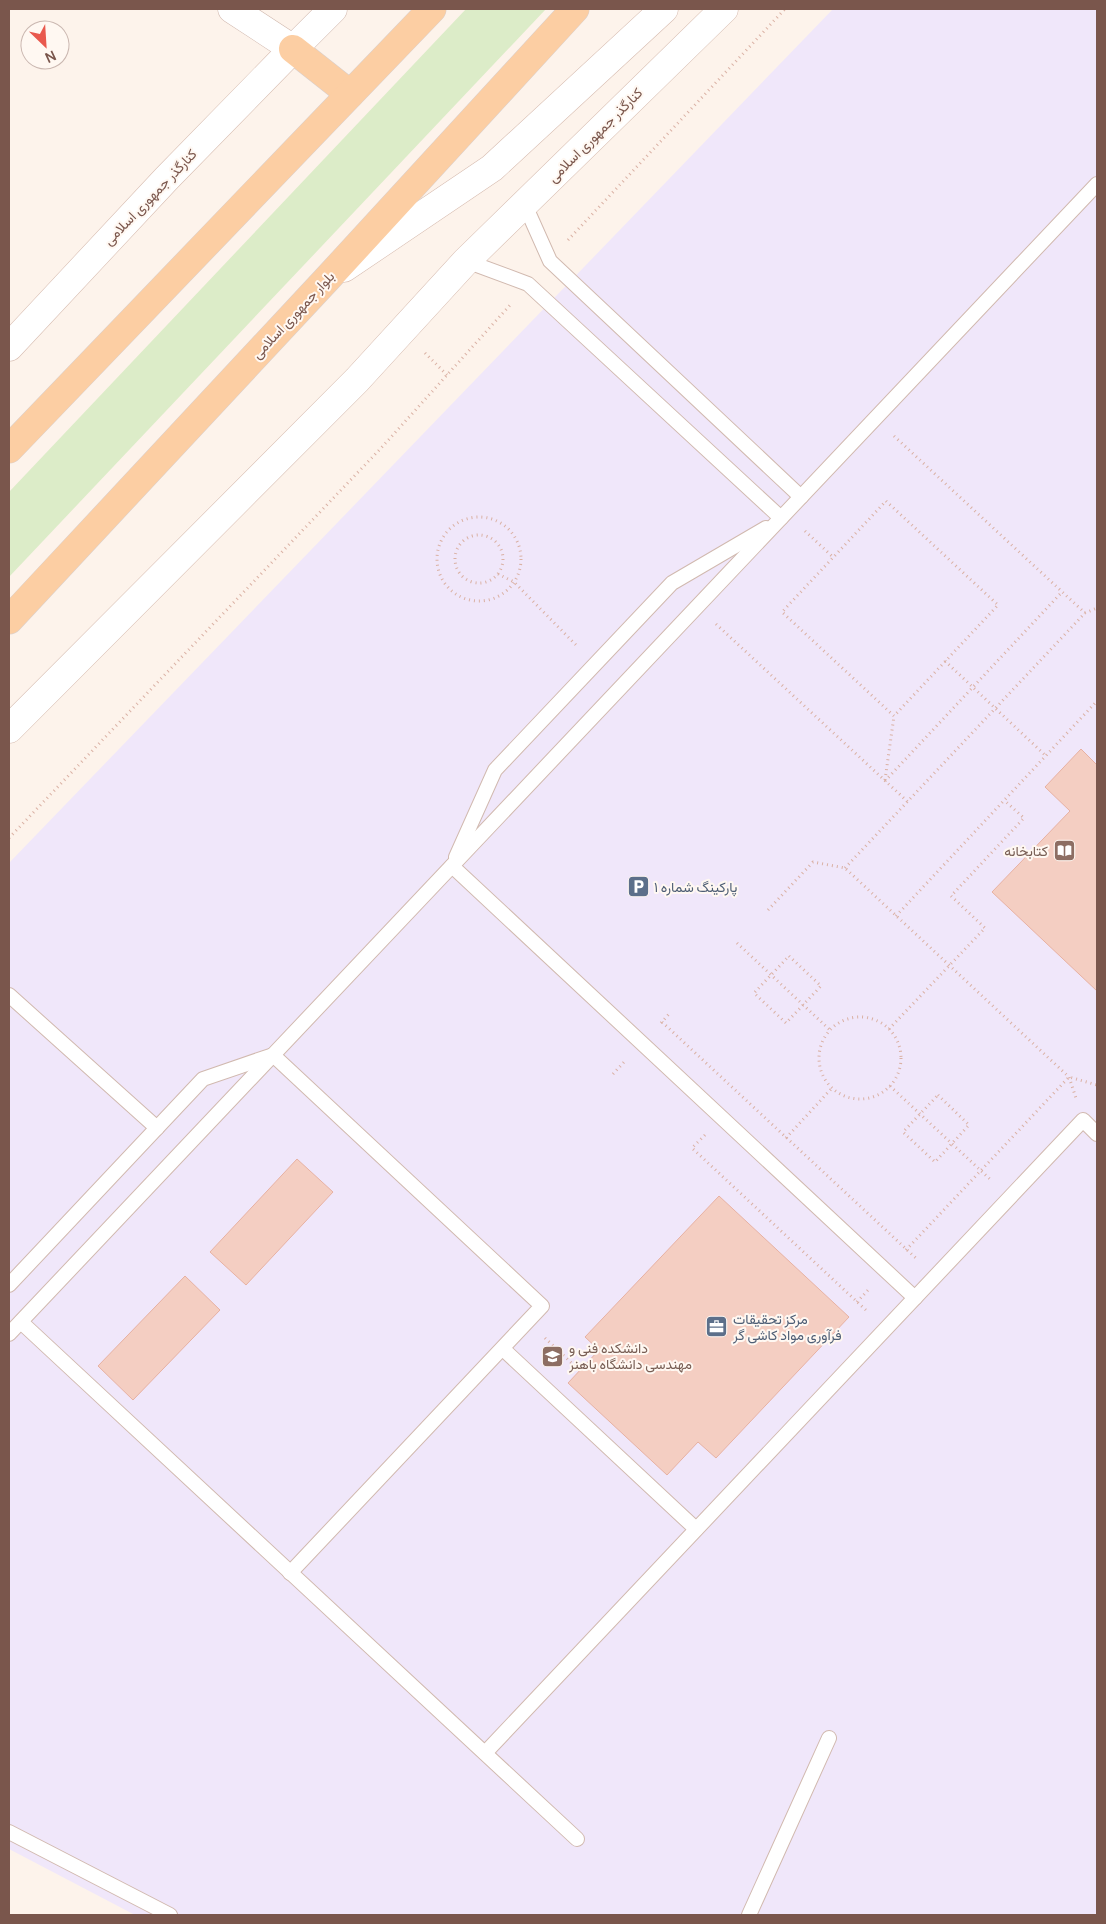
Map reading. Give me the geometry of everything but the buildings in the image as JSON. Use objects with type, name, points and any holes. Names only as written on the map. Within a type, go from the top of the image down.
[{"type":"main road","points":[[9,449],[432,9]]},
{"type":"main road","name":"بلوار جمهوری اسلامی","points":[[9,620],[327,279],[575,9]]},
{"type":"main road","points":[[293,49],[350,94]]},
{"type":"street","points":[[232,9],[293,49]]},
{"type":"street","name":"کنارگذر جمهوری اسلامی","points":[[9,347],[167,178],[332,9]]},
{"type":"street","name":"کنارگذر جمهوری اسلامی","points":[[9,729],[357,380],[466,261],[724,9]]},
{"type":"street","points":[[327,279],[492,168],[662,11]]},
{"type":"lane","points":[[9,1334],[1097,184]]},
{"type":"lane","points":[[525,204],[550,261],[801,497]]},
{"type":"lane","points":[[466,261],[528,284],[783,516]]},
{"type":"lane","points":[[452,866],[495,770],[595,664],[672,583],[783,516]]},
{"type":"lane","points":[[452,866],[915,1298]]},
{"type":"lane","points":[[9,994],[157,1128]]},
{"type":"lane","points":[[9,1285],[203,1079],[273,1055]]},
{"type":"lane","points":[[273,1055],[542,1306],[290,1573]]},
{"type":"lane","points":[[484,1753],[1083,1120],[1097,1134]]},
{"type":"lane","points":[[21,1322],[576,1839]]},
{"type":"lane","points":[[502,1349],[696,1529]]},
{"type":"lane","points":[[749,1915],[830,1738]]},
{"type":"lane","points":[[9,1832],[170,1915]]},
{"type":"path","points":[[550,261],[606,198],[785,9]]},
{"type":"path","points":[[9,838],[383,446],[528,284]]},
{"type":"path","points":[[420,347],[447,375]]},
{"type":"path","points":[[876,418],[1085,613]]},
{"type":"path","points":[[885,781],[894,716],[998,605],[886,501],[782,612],[894,716]]},
{"type":"path","points":[[783,516],[834,558]]},
{"type":"path","points":[[475,517],[496,521],[505,526],[518,542],[520,553],[520,568],[514,582],[498,596],[488,600],[467,600],[453,592],[443,580],[437,560],[438,550],[447,532],[465,520],[475,517]]},
{"type":"path","points":[[480,535],[494,540],[502,552],[502,567],[498,574],[486,583],[471,582],[464,578],[459,573],[454,558],[459,544],[472,536],[480,535]]},
{"type":"path","points":[[498,574],[514,582],[595,664]]},
{"type":"path","points":[[885,781],[1062,592]]},
{"type":"path","points":[[698,606],[908,802]]},
{"type":"path","points":[[845,868],[1085,613],[1097,608]]},
{"type":"path","points":[[945,661],[1046,756]]},
{"type":"path","points":[[896,916],[1097,701]]},
{"type":"path","points":[[889,1029],[985,928],[952,896],[1024,818],[1004,800]]},
{"type":"path","points":[[768,910],[812,862],[845,868],[1069,1077],[1097,1085]]},
{"type":"path","points":[[737,943],[830,1030]]},
{"type":"path","points":[[789,956],[821,986],[786,1023],[754,994],[771,975],[789,956]]},
{"type":"path","points":[[853,1018],[866,1018],[878,1021],[889,1029],[897,1039],[901,1057],[897,1076],[890,1086],[880,1094],[862,1099],[844,1096],[832,1088],[822,1072],[819,1054],[823,1041],[830,1030],[841,1022],[853,1018]]},
{"type":"path","points":[[662,1022],[935,1277]]},
{"type":"path","points":[[1069,1077],[1083,1120]]},
{"type":"path","points":[[857,1302],[1069,1077]]},
{"type":"path","points":[[890,1086],[1010,1197]]},
{"type":"path","points":[[786,1138],[832,1088]]},
{"type":"path","points":[[938,1095],[969,1125],[952,1143],[935,1162],[903,1132],[938,1095]]},
{"type":"path","points":[[692,1148],[886,1329]]},
{"type":"path","points":[[528,1322],[580,1371]]},
{"type":"shaded area","name":"دانشکده فنی و مهندسی دانشگاه باهنر","points":[[833,9],[1097,9],[1097,1915],[135,1915],[9,1849],[9,863]]},
{"type":"green space","points":[[466,9],[546,9],[9,577],[9,492]]},
{"type":"place","name":"کتابخانه","points":[[1064,851]]},
{"type":"place","name":"پارکینگ شماره ۱","points":[[638,887]]},
{"type":"place","name":"مرکز تحقیقات فرآوری مواد کاشی گر","points":[[717,1327]]},
{"type":"place","name":"دانشکده فنی و مهندسی دانشگاه باهنر","points":[[553,1356]]}]
